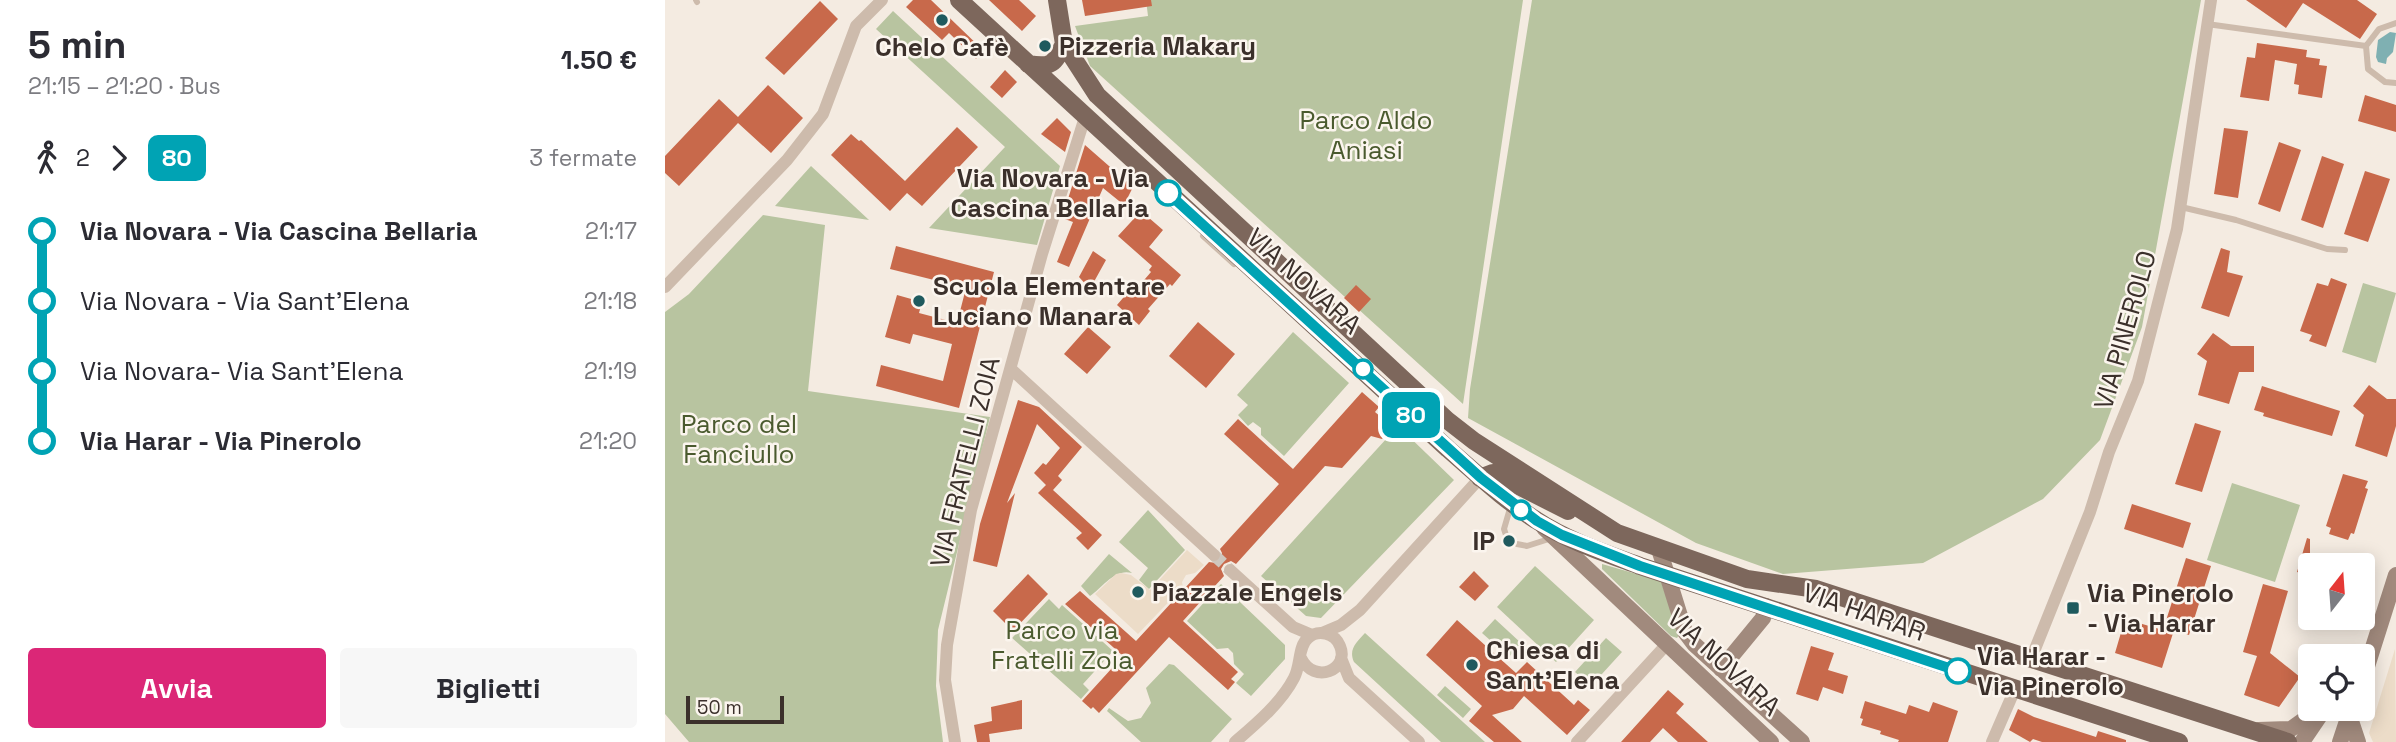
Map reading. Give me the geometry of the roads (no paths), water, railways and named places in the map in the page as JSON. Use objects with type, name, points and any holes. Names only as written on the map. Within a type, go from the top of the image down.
[{"type":"main road","name":"VIA NOVARA","points":[[959,0],[1203,230],[1481,478],[1537,521]]},
{"type":"main road","points":[[1028,64],[1047,66],[1056,60],[1064,44],[1057,0]]},
{"type":"main road","name":"VIA NOVARA","points":[[1064,44],[1097,95],[1435,410],[1474,440],[1617,533],[1660,549]]},
{"type":"main road","points":[[1474,440],[1481,478],[1493,473],[1528,493],[1617,533]]},
{"type":"main road","name":"VIA HARAR","points":[[1537,521],[1558,536],[1668,575],[2179,742]]},
{"type":"main road","name":"VIA HARAR","points":[[1660,549],[1747,579],[1816,589],[2288,742]]},
{"type":"street","points":[[665,287],[787,160],[823,114],[849,39],[856,26],[882,0]]},
{"type":"street","name":"VIA PINEROLO","points":[[2031,659],[2138,382],[2178,229],[2211,0]]},
{"type":"street","name":"VIA FRATELLI ZOIA","points":[[954,742],[945,680],[947,645],[971,510],[1042,254],[1085,117]]},
{"type":"street","points":[[1011,369],[1215,555]]},
{"type":"street","points":[[1242,742],[1295,677],[1303,645],[1317,634],[1341,625],[1360,610],[1481,478]]},
{"type":"street","name":"VIA NOVARA","points":[[1558,536],[1770,742]]},
{"type":"street","name":"VIA NOVARA","points":[[1660,549],[1685,632],[1721,669],[1802,742]]},
{"type":"street","points":[[1230,570],[1293,627],[1336,639],[1344,671],[1349,678],[1419,742]]},
{"type":"street","points":[[2374,644],[2396,575]]},
{"type":"street","name":"VIA NOVARA","points":[[1721,669],[1763,618],[1766,606]]},
{"type":"street","points":[[1286,691],[1304,679],[1333,669],[1341,655],[1346,633],[1360,610]]},
{"type":"street","points":[[2367,644],[2380,624]]},
{"type":"street","points":[[1577,742],[1667,644],[1691,640]]},
{"type":"street","points":[[1301,658],[1309,669],[1338,673],[1349,678]]},
{"type":"street","points":[[1992,742],[2015,689]]},
{"type":"street","points":[[2252,730],[2291,729],[2302,721]]},
{"type":"street","points":[[2302,742],[2317,721]]},
{"type":"street","points":[[2340,742],[2347,721]]},
{"type":"street","points":[[2352,721],[2358,742]]},
{"type":"street","points":[[1235,742],[1255,725]]},
{"type":"lane","points":[[2396,23],[2379,29],[2366,46],[2368,69],[2385,82],[2396,83]]},
{"type":"lane","points":[[2207,24],[2366,46]]},
{"type":"lane","points":[[1102,142],[1171,206]]},
{"type":"lane","points":[[2181,207],[2236,220],[2327,249],[2345,250]]},
{"type":"lane","name":"VIA NOVARA","points":[[1203,230],[1220,208]]},
{"type":"lane","points":[[1203,230],[1241,270]]},
{"type":"lane","points":[[1251,279],[1445,457]]},
{"type":"lane","points":[[1506,535],[1504,529],[1512,503]]},
{"type":"lane","points":[[1517,544],[1527,546],[1558,536]]},
{"type":"water","points":[[2390,32],[2396,33],[2393,52],[2387,58],[2386,64],[2378,62],[2378,40]]},
{"type":"tunnel","points":[[1214,555],[1230,570]]},
{"type":"place","name":"Chelo Cafè","points":[[942,20]]},
{"type":"place","name":"Pizzeria Makary","points":[[1045,46]]},
{"type":"place","name":"Via Novara - Via Cascina Bellaria","points":[[1168,193]]},
{"type":"place","name":"Scuola Elementare Luciano Manara","points":[[919,301]]},
{"type":"place","name":"IP","points":[[1509,541]]},
{"type":"place","name":"Piazzale Engels","points":[[1138,592]]},
{"type":"place","name":"Via Pinerolo - Via Harar","points":[[2073,608]]},
{"type":"place","name":"Chiesa di Sant'Elena","points":[[1472,665]]},
{"type":"place","name":"Via Harar - Via Pinerolo","points":[[1958,671]]},
{"type":"park label","name":"Parco Aldo Aniasi","points":[[1366,135]]},
{"type":"park label","name":"Parco del Fanciullo","points":[[739,439]]},
{"type":"park label","name":"Parco via Fratelli Zoia","points":[[1062,645]]}]
